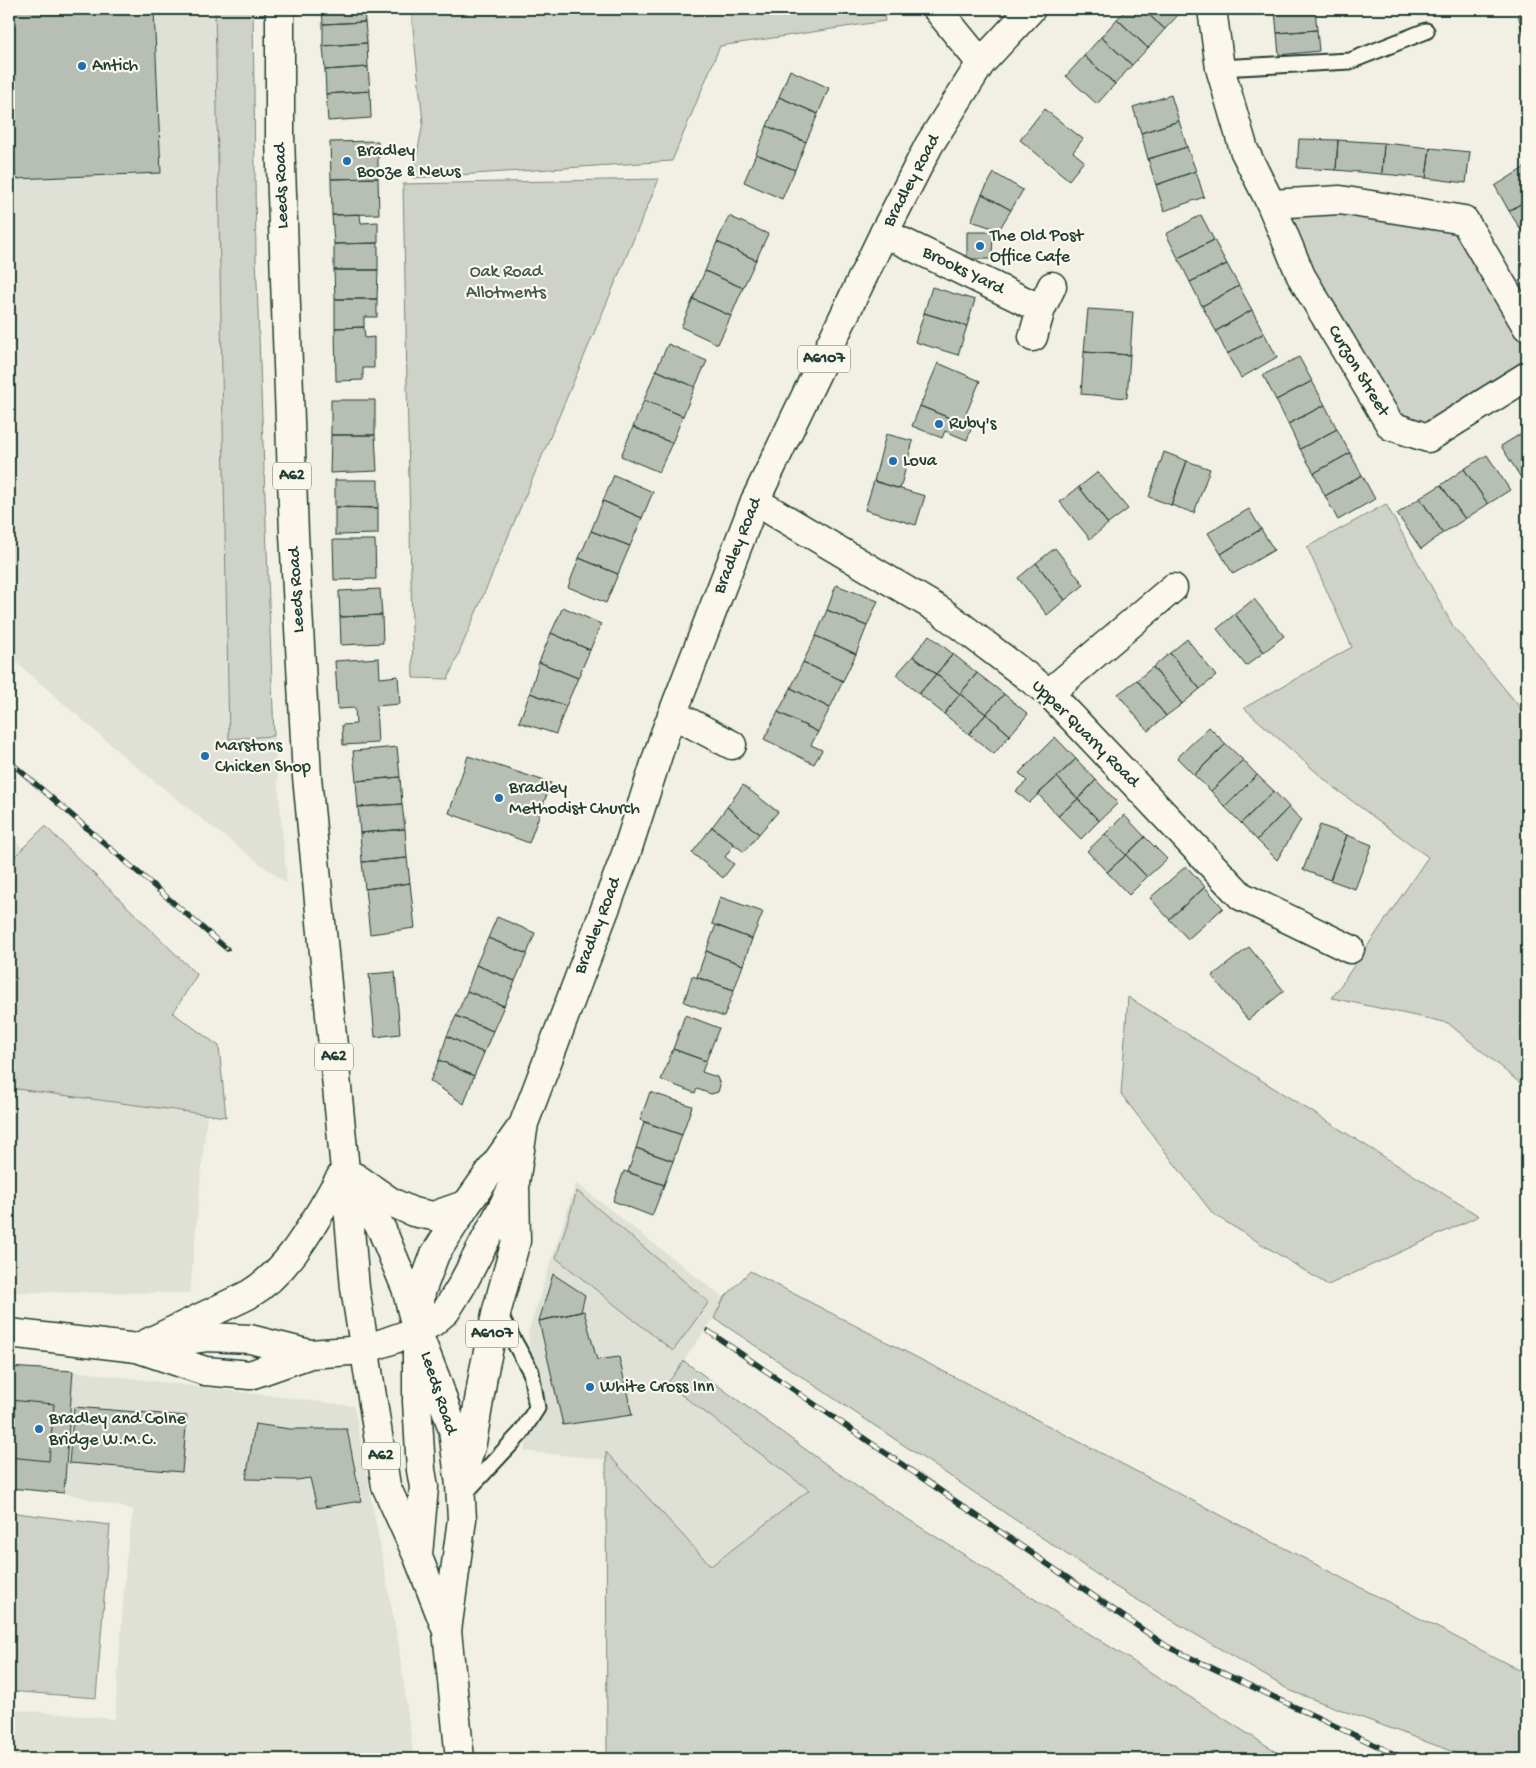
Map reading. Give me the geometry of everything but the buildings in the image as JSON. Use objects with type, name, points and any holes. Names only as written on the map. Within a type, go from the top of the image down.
[{"type":"main road","name":"Leeds Road","points":[[280,9],[280,148],[294,534],[307,777],[345,1170],[354,1288],[386,1486],[418,1557],[447,1631]]},
{"type":"main road","points":[[937,9],[981,62]]},
{"type":"main road","name":"Bradley Road","points":[[461,1491],[497,1310],[516,1241],[515,1183],[524,1123],[626,854],[664,736],[755,501],[884,233],[929,145],[981,62],[1031,9]]},
{"type":"main road","name":"Curzon Street","points":[[1212,9],[1220,68],[1244,150],[1301,276],[1390,426],[1428,438],[1527,376]]},
{"type":"main road","points":[[1270,204],[1340,200],[1464,220],[1527,326]]},
{"type":"main road","name":"Brooks Yard","points":[[884,233],[1047,298],[1033,337]]},
{"type":"main road","name":"Upper Quarry Road","points":[[755,501],[941,611],[1049,693],[1241,896],[1350,949]]},
{"type":"main road","points":[[1049,693],[1173,588]]},
{"type":"main road","points":[[673,714],[732,745]]},
{"type":"main road","name":"Bradley Road","points":[[418,1557],[424,1488],[421,1470],[418,1401],[418,1331],[421,1292],[435,1254],[467,1204],[524,1123]]},
{"type":"main road","name":"Leeds Road","points":[[345,1170],[382,1230],[406,1288],[418,1331],[438,1382],[453,1430],[461,1491],[462,1519],[447,1631],[460,1759]]},
{"type":"main road","points":[[137,1348],[248,1296],[264,1286],[294,1254],[345,1170],[391,1202],[413,1212],[433,1216],[467,1204]]},
{"type":"main road","points":[[9,1333],[137,1348],[208,1338],[250,1339],[310,1354],[363,1350],[418,1331],[446,1311],[462,1285],[515,1183]]},
{"type":"lane","points":[[1220,68],[1350,61],[1426,31]]},
{"type":"lane","points":[[461,1491],[521,1433],[537,1408],[531,1372],[497,1310]]},
{"type":"shaded area","points":[[9,9],[215,9],[229,738],[274,736],[287,884],[127,759],[9,656]]},
{"type":"shaded area","points":[[9,833],[211,1071],[190,1293],[9,1292]]},
{"type":"shaded area","points":[[576,1183],[724,1298],[714,1318],[667,1384],[809,1490],[711,1566],[607,1460],[524,1451],[537,1408],[528,1333]]},
{"type":"shaded area","points":[[73,1371],[354,1406],[398,1641],[414,1759],[9,1759],[9,1709],[115,1719],[126,1560],[133,1510],[64,1493]]},
{"type":"green space","points":[[215,9],[253,9],[256,257],[274,736],[229,739]]},
{"type":"green space","points":[[411,9],[883,9],[885,21],[720,46],[672,161],[413,178],[423,122]]},
{"type":"green space","name":"Oak Road Allotments","points":[[659,179],[448,679],[413,678],[403,184]]},
{"type":"green space","points":[[1271,204],[1464,220],[1527,327],[1527,376],[1428,438],[1391,426]]},
{"type":"green space","points":[[1386,504],[1453,626],[1527,716],[1527,1089],[1448,1023],[1332,998],[1428,857],[1333,787],[1244,708],[1352,647],[1307,547]]},
{"type":"green space","points":[[45,826],[197,975],[173,1013],[219,1046],[226,1117],[9,1088],[9,862]]},
{"type":"green space","points":[[1128,997],[1479,1216],[1328,1285],[1213,1214],[1121,1094]]},
{"type":"green space","points":[[577,1191],[709,1302],[673,1351],[556,1258]]},
{"type":"green space","points":[[750,1271],[1527,1674],[1527,1759],[1472,1759],[1291,1691],[1114,1586],[714,1318],[724,1298]]},
{"type":"green space","points":[[684,1361],[860,1489],[1288,1759],[607,1759],[606,1452],[711,1566],[809,1490],[667,1384]]},
{"type":"green space","points":[[9,1512],[110,1525],[96,1698],[9,1691]]},
{"type":"railway","points":[[9,761],[227,949]]},
{"type":"railway","points":[[708,1331],[1168,1647],[1405,1759]]},
{"type":"place","name":"Antich","points":[[82,66]]},
{"type":"place","name":"Bradley Booze & News","points":[[347,161]]},
{"type":"place","name":"The Old Post Office Cafe","points":[[980,246]]},
{"type":"place","name":"Ruby's","points":[[939,424]]},
{"type":"place","name":"Lova","points":[[893,461]]},
{"type":"place","name":"Marstons Chicken Shop","points":[[205,756]]},
{"type":"place","name":"Bradley Methodist Church","points":[[499,798]]},
{"type":"place","name":"White Cross Inn","points":[[590,1387]]},
{"type":"place","name":"Bradley and Colne Bridge W.M.C.","points":[[39,1429]]}]
